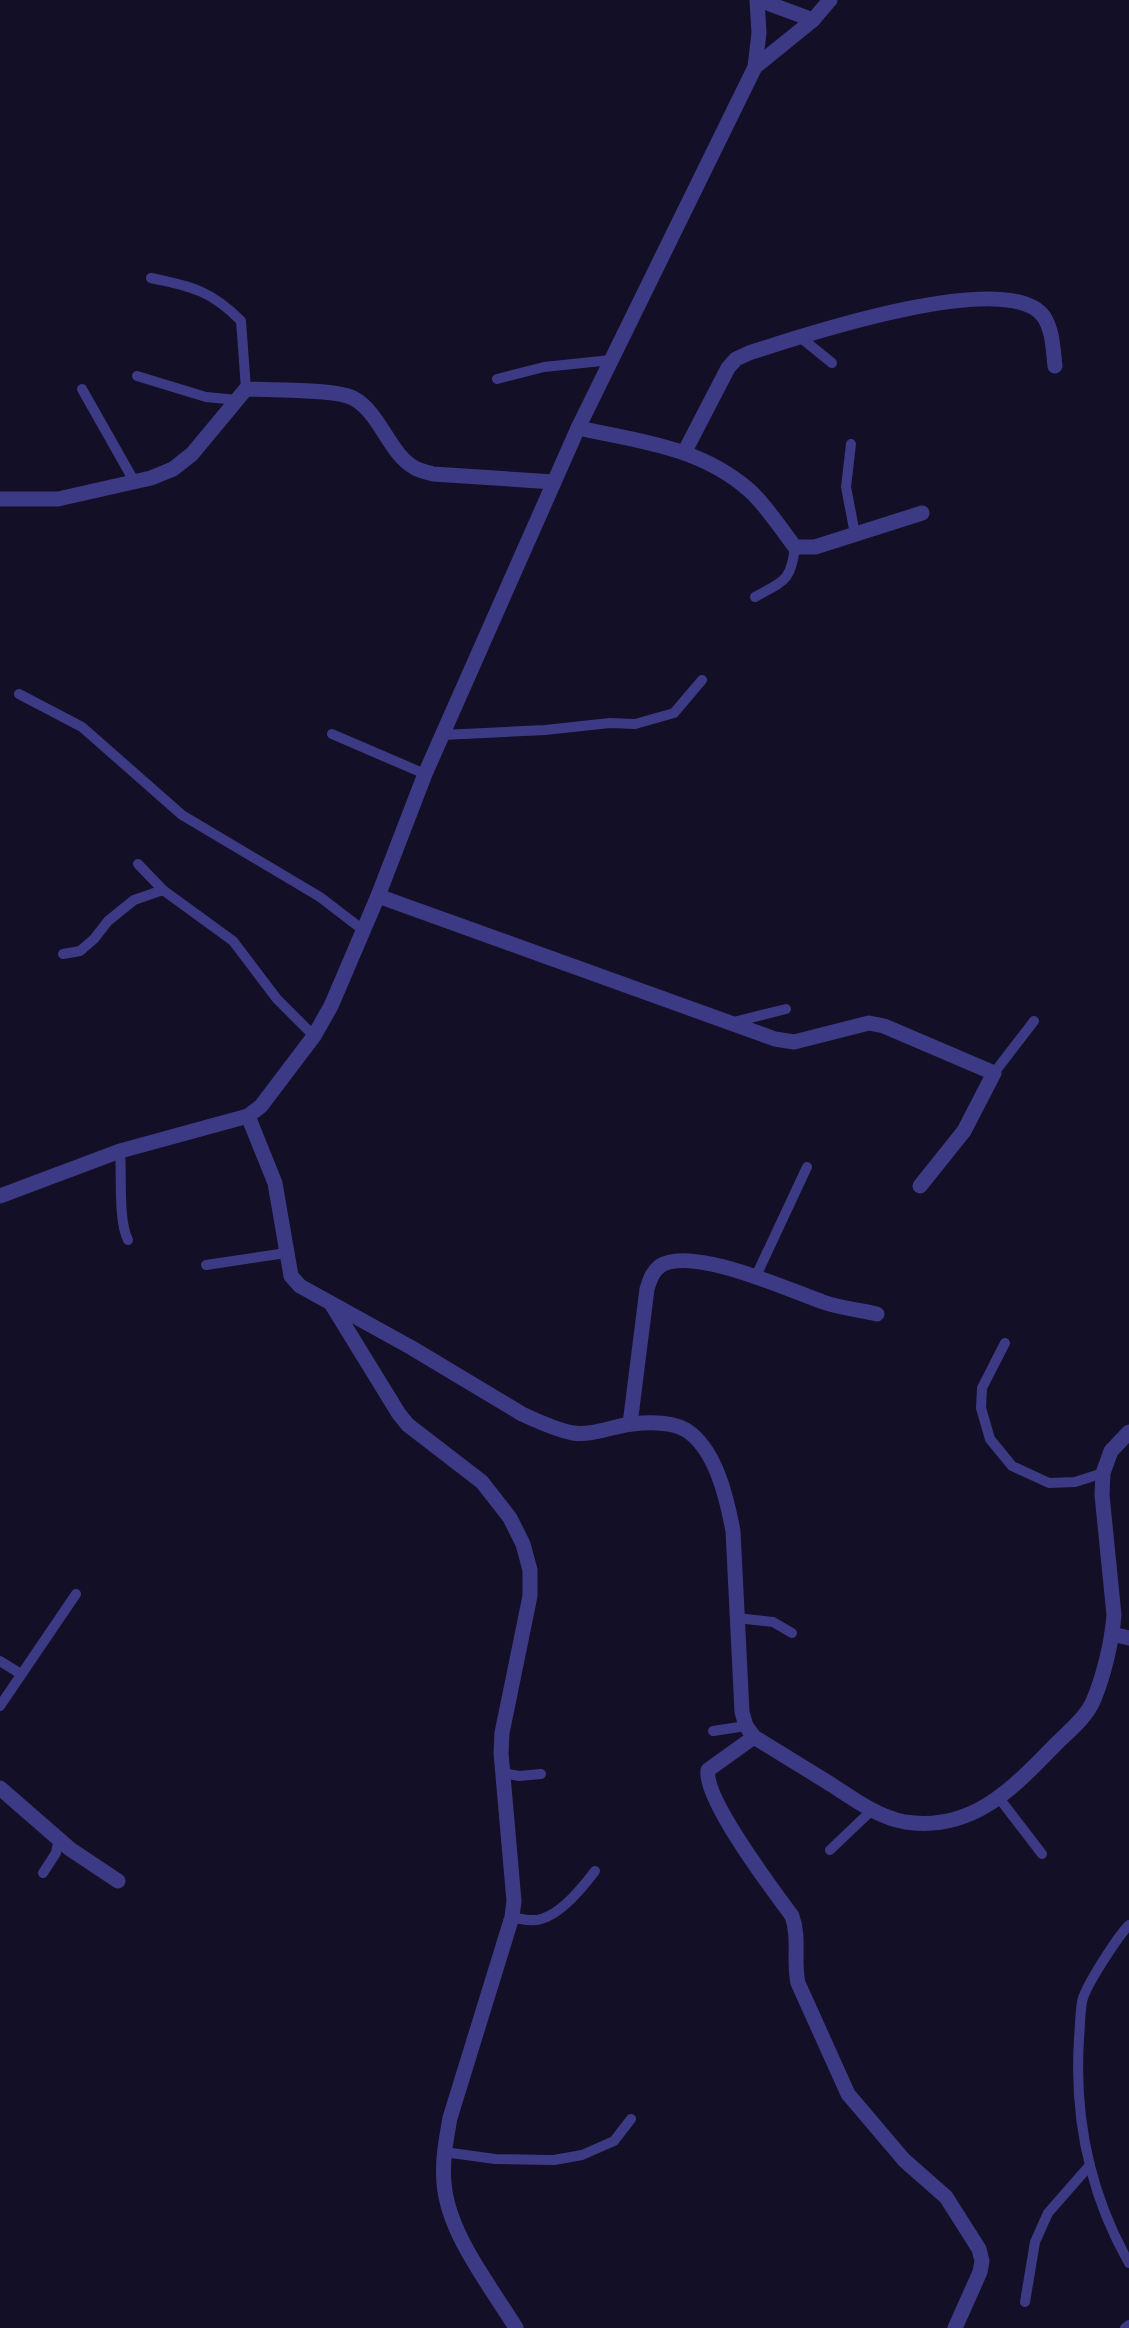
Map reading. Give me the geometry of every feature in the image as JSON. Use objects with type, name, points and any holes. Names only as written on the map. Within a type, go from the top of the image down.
[{"type":"street","points":[[0,1196],[120,1151],[248,1116],[261,1106],[314,1036],[331,1006],[378,896],[425,774],[578,428],[755,67],[759,33],[758,0],[813,20]]},
{"type":"street","points":[[755,67],[813,20],[830,0]]},
{"type":"street","points":[[685,451],[728,368],[736,359],[854,320],[905,308],[954,301],[1005,300],[1032,307],[1044,316],[1051,335],[1055,366]]},
{"type":"street","points":[[0,499],[58,499],[173,469],[192,454],[242,395],[336,394],[353,398],[366,409],[402,457],[415,469],[433,474],[554,482]]},
{"type":"street","points":[[578,428],[685,451],[720,468],[750,490],[795,547],[815,547],[922,513]]},
{"type":"street","points":[[378,896],[775,1039],[794,1042],[853,1026],[877,1024],[994,1073],[964,1131],[920,1186]]},
{"type":"street","points":[[248,1116],[275,1184],[291,1276],[300,1286],[537,1421],[573,1433],[630,1424],[662,1422],[685,1430],[703,1446],[714,1467],[733,1531],[742,1712],[750,1732],[880,1815],[906,1822],[934,1822],[963,1818],[990,1805],[1015,1786],[1083,1716],[1094,1700],[1112,1634],[1114,1615],[1102,1495],[1103,1473],[1111,1451],[1129,1432]]},
{"type":"street","points":[[630,1424],[647,1289],[651,1275],[661,1266],[674,1261],[694,1262],[756,1276],[825,1303],[877,1314]]},
{"type":"street","points":[[330,1303],[408,1425],[482,1482],[510,1518],[523,1544],[530,1570],[530,1596],[502,1733],[503,1773],[514,1901],[512,1917],[450,2118],[444,2152],[444,2184],[450,2212],[459,2235],[516,2328]]},
{"type":"street","points":[[1112,1634],[1129,1638]]},
{"type":"street","points":[[750,1732],[708,1770],[708,1783],[742,1846],[792,1916],[796,1928],[795,1970],[798,1983],[848,2094],[904,2160],[946,2197],[979,2249],[982,2261],[981,2272],[955,2328]]},
{"type":"street","points":[[0,1788],[70,1849],[118,1881]]},
{"type":"lane","points":[[136,376],[206,397],[242,395],[241,321],[213,297],[191,286],[151,278]]},
{"type":"lane","points":[[800,337],[832,363]]},
{"type":"lane","points":[[497,379],[544,367],[611,360]]},
{"type":"lane","points":[[82,389],[134,481]]},
{"type":"lane","points":[[851,444],[846,487],[855,534]]},
{"type":"lane","points":[[755,597],[780,583],[793,570],[795,547]]},
{"type":"lane","points":[[443,735],[545,730],[610,723],[635,724],[674,713],[702,680]]},
{"type":"lane","points":[[19,694],[82,727],[182,815],[320,897],[363,930]]},
{"type":"lane","points":[[332,734],[425,774]]},
{"type":"lane","points":[[138,864],[163,890],[233,941],[277,999],[314,1036]]},
{"type":"lane","points":[[63,954],[80,951],[94,939],[108,921],[134,900],[163,890]]},
{"type":"lane","points":[[729,1023],[786,1009]]},
{"type":"lane","points":[[994,1073],[1034,1021]]},
{"type":"lane","points":[[120,1151],[122,1213],[128,1240]]},
{"type":"lane","points":[[756,1276],[807,1167]]},
{"type":"lane","points":[[206,1265],[286,1253]]},
{"type":"lane","points":[[1005,1342],[982,1388],[981,1408],[990,1439],[1012,1466],[1049,1483],[1075,1482],[1103,1473]]},
{"type":"lane","points":[[0,1706],[76,1594]]},
{"type":"lane","points":[[737,1618],[773,1622],[792,1633]]},
{"type":"lane","points":[[0,1661],[21,1674]]},
{"type":"lane","points":[[713,1731],[750,1732]]},
{"type":"lane","points":[[503,1773],[519,1776],[541,1774]]},
{"type":"lane","points":[[999,1798],[1042,1854]]},
{"type":"lane","points":[[830,1850],[872,1810]]},
{"type":"lane","points":[[43,1873],[56,1853],[59,1838]]},
{"type":"lane","points":[[512,1917],[525,1920],[542,1919],[555,1912],[581,1891],[595,1871]]},
{"type":"lane","points":[[1129,1925],[1118,1936],[1082,2000],[1077,2070],[1081,2129],[1096,2192],[1129,2263]]},
{"type":"lane","points":[[444,2152],[495,2159],[554,2160],[582,2155],[614,2141],[632,2119]]},
{"type":"lane","points":[[1025,2302],[1035,2242],[1048,2213],[1090,2165]]},
{"type":"lane","points":[[1125,2328],[1129,2325]]}]
